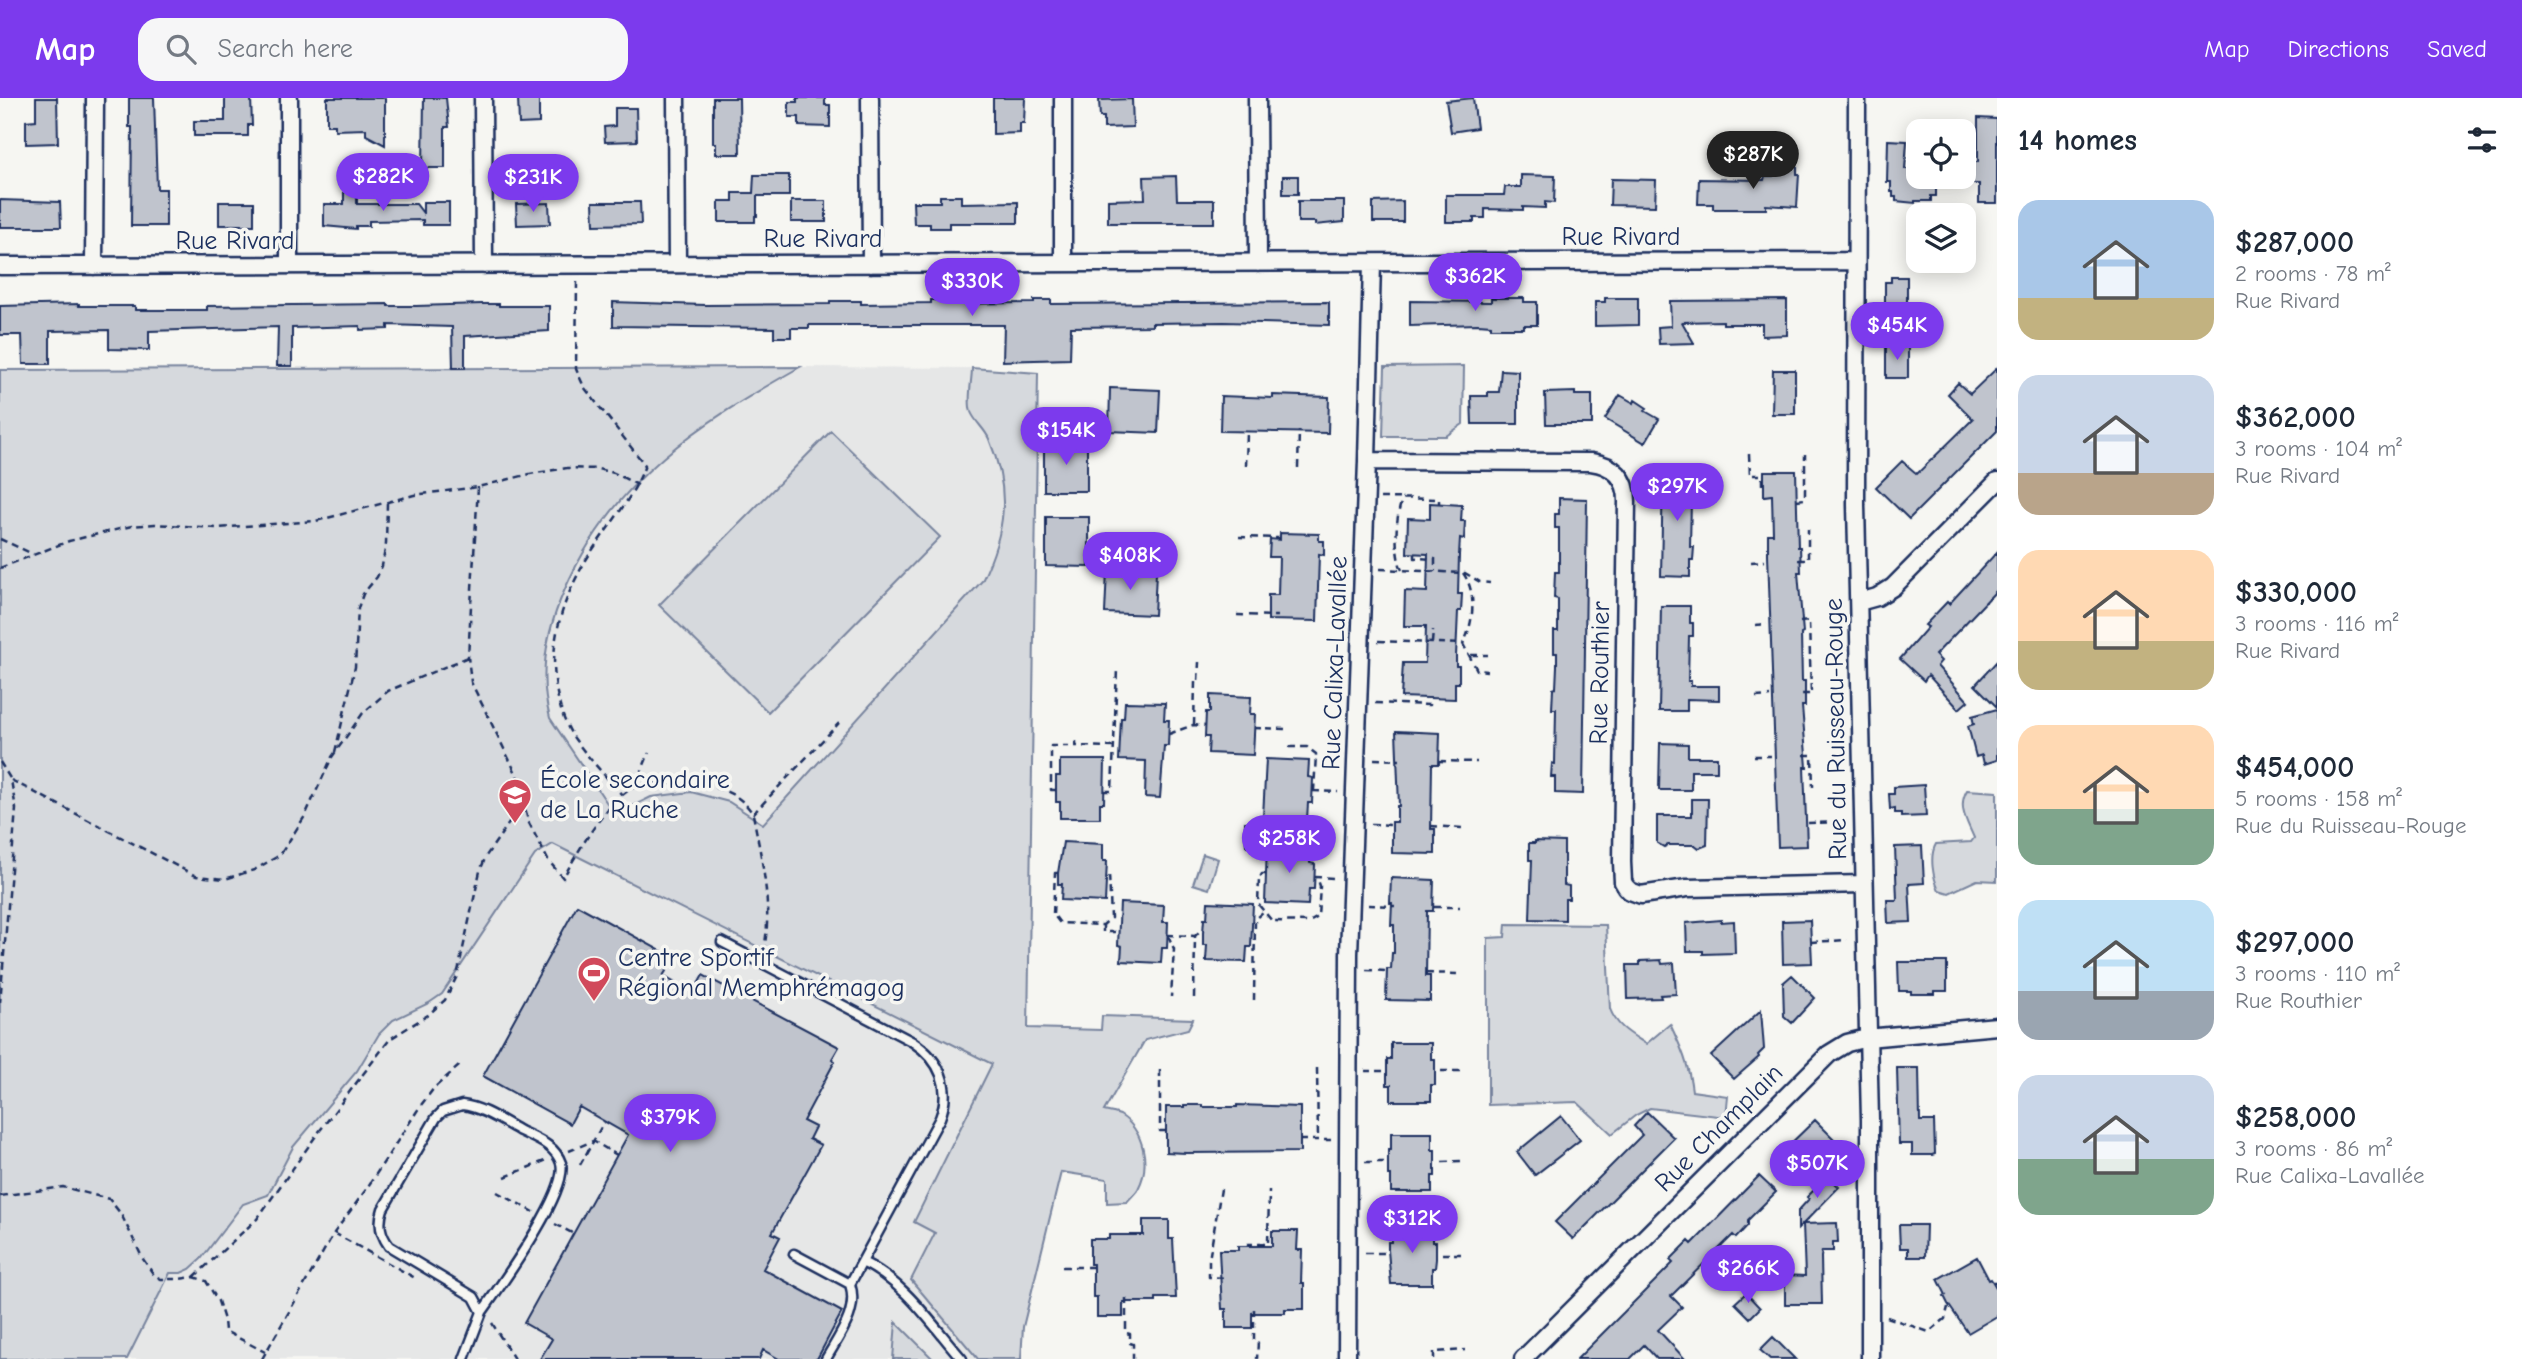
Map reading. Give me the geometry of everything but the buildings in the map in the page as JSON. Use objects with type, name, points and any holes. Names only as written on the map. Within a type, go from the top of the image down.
[{"type":"street","points":[[94,98],[94,266]]},
{"type":"street","points":[[289,98],[289,265]]},
{"type":"street","points":[[483,98],[484,265]]},
{"type":"street","points":[[676,98],[677,264]]},
{"type":"street","points":[[870,98],[871,264]]},
{"type":"street","points":[[1063,98],[1063,263]]},
{"type":"street","points":[[1257,98],[1258,263]]},
{"type":"street","name":"Rue du Ruisseau-Rouge","points":[[1857,98],[1856,505],[1871,1203],[1870,1359]]},
{"type":"street","name":"Rue Rivard","points":[[0,266],[1856,261]]},
{"type":"street","name":"Rue Calixa-Lavallée","points":[[1348,1359],[1348,969],[1372,263]]},
{"type":"street","name":"Rue Routhier","points":[[1367,461],[1591,462],[1610,467],[1624,482],[1627,502],[1622,875],[1630,891],[1642,895],[1687,888],[1864,884]]},
{"type":"street","points":[[1859,602],[1877,597],[1893,587],[1997,482]]},
{"type":"street","name":"Rue Champlain","points":[[1523,1359],[1818,1063],[1847,1043],[1867,1038],[1997,1026]]},
{"type":"lane","points":[[722,942],[924,1049],[939,1069],[944,1082],[944,1107],[940,1118],[850,1284],[853,1298],[851,1312],[826,1359]]},
{"type":"lane","points":[[464,1359],[481,1313],[523,1251],[560,1186],[562,1166],[558,1156],[542,1142],[478,1109],[462,1105],[443,1111],[436,1118],[383,1209],[380,1224],[384,1240],[389,1246],[474,1297],[481,1313]]},
{"type":"lane","points":[[794,1254],[850,1284]]},
{"type":"lane","points":[[862,1262],[899,1287],[962,1359]]},
{"type":"path","points":[[577,265],[576,369],[584,387],[645,465],[638,485],[586,560],[564,604],[556,631],[554,680],[561,712],[573,736],[622,795]]},
{"type":"path","points":[[1298,468],[1299,431]]},
{"type":"path","points":[[1246,466],[1247,432]]},
{"type":"path","points":[[1749,454],[1749,475],[1762,475],[1764,489]]},
{"type":"path","points":[[1797,499],[1805,499],[1805,454]]},
{"type":"path","points":[[0,568],[69,541],[132,526],[155,524],[216,528],[316,521],[414,495],[478,486],[567,468],[598,469],[614,473],[638,485]]},
{"type":"path","points":[[478,486],[468,657],[471,682],[517,775],[528,821],[548,860],[563,878],[601,820],[622,795],[635,787],[648,784],[711,786],[729,792],[747,804],[753,814],[768,902],[768,930],[761,963]]},
{"type":"path","points":[[1366,497],[1439,499],[1439,504]]},
{"type":"path","points":[[1402,570],[1397,560],[1399,507],[1403,498]]},
{"type":"path","points":[[334,755],[355,667],[358,608],[363,594],[382,566],[386,544],[387,503]]},
{"type":"path","points":[[1798,560],[1808,560],[1808,529]]},
{"type":"path","points":[[1239,537],[1280,538]]},
{"type":"path","points":[[0,539],[33,554]]},
{"type":"path","points":[[1415,553],[1415,558],[1435,558],[1435,572]]},
{"type":"path","points":[[1751,562],[1765,561]]},
{"type":"path","points":[[1363,568],[1463,573],[1480,582],[1490,583]]},
{"type":"path","points":[[1463,573],[1472,584],[1471,629],[1464,644]]},
{"type":"path","points":[[1237,615],[1278,616]]},
{"type":"path","points":[[1800,622],[1809,621],[1811,694],[1802,694]]},
{"type":"path","points":[[1755,625],[1768,624]]},
{"type":"path","points":[[1432,643],[1433,630]]},
{"type":"path","points":[[1361,641],[1464,644]]},
{"type":"path","points":[[1464,644],[1477,670],[1487,671]]},
{"type":"path","points":[[1471,654],[1488,655]]},
{"type":"path","points":[[11,780],[196,876],[225,879],[254,870],[280,855],[305,816],[334,755],[363,713],[388,691],[468,657]]},
{"type":"path","points":[[1194,725],[1195,682],[1198,682],[1199,662]]},
{"type":"path","points":[[1104,791],[1112,791],[1116,669]]},
{"type":"path","points":[[1756,697],[1770,696]]},
{"type":"path","points":[[1358,702],[1429,705],[1429,702]]},
{"type":"path","points":[[753,814],[839,723]]},
{"type":"path","points":[[1169,734],[1194,725],[1206,726]]},
{"type":"path","points":[[1254,728],[1289,729]]},
{"type":"path","points":[[1114,731],[1120,731]]},
{"type":"path","points":[[1076,741],[1076,746]]},
{"type":"path","points":[[1056,790],[1051,790],[1051,746],[1114,747]]},
{"type":"path","points":[[1289,747],[1307,747],[1315,754],[1313,791],[1355,792]]},
{"type":"path","points":[[635,787],[649,753]]},
{"type":"path","points":[[1804,755],[1812,755],[1813,787]]},
{"type":"path","points":[[1754,756],[1771,756]]},
{"type":"path","points":[[1356,759],[1400,760]]},
{"type":"path","points":[[1439,761],[1477,762]]},
{"type":"path","points":[[0,762],[11,780],[16,809],[0,1003]]},
{"type":"path","points":[[194,1277],[257,1219],[390,1039],[428,1015],[445,1000],[457,976],[480,871],[486,856],[525,802]]},
{"type":"path","points":[[1808,823],[1844,822]]},
{"type":"path","points":[[1354,823],[1392,825]]},
{"type":"path","points":[[1431,827],[1463,828]]},
{"type":"path","points":[[1058,873],[1055,873],[1053,914],[1060,923],[1103,925],[1111,918],[1112,895],[1107,874]]},
{"type":"path","points":[[1266,874],[1262,874],[1258,879],[1258,904],[1272,921],[1308,922],[1318,917],[1320,886],[1315,877],[1352,878]]},
{"type":"path","points":[[1351,905],[1395,906]]},
{"type":"path","points":[[1434,907],[1460,907]]},
{"type":"path","points":[[1254,1000],[1253,934],[1255,919],[1264,911]]},
{"type":"path","points":[[1103,925],[1103,932],[1119,932]]},
{"type":"path","points":[[1171,997],[1174,949],[1168,935],[1195,936],[1199,932],[1203,933]]},
{"type":"path","points":[[1194,998],[1195,936]]},
{"type":"path","points":[[1811,942],[1847,940]]},
{"type":"path","points":[[1348,969],[1387,971]]},
{"type":"path","points":[[1426,973],[1457,974]]},
{"type":"path","points":[[262,1359],[334,1233],[434,1088],[460,1065]]},
{"type":"path","points":[[1317,1068],[1318,1140]]},
{"type":"path","points":[[1160,1070],[1160,1131],[1166,1131]]},
{"type":"path","points":[[1441,1071],[1461,1071]]},
{"type":"path","points":[[579,1165],[604,1122]]},
{"type":"path","points":[[1300,1140],[1348,1140]]},
{"type":"path","points":[[593,1141],[617,1155]]},
{"type":"path","points":[[1442,1162],[1461,1161]]},
{"type":"path","points":[[0,1196],[63,1187],[109,1199],[121,1214],[154,1275],[162,1279],[194,1277],[206,1281],[224,1320],[225,1331],[266,1353]]},
{"type":"path","points":[[1221,1189],[1209,1260],[1209,1277],[1226,1278]]},
{"type":"path","points":[[1248,1246],[1268,1244],[1269,1190]]},
{"type":"path","points":[[334,1233],[422,1282]]},
{"type":"path","points":[[1348,1253],[1384,1254]]},
{"type":"path","points":[[1442,1254],[1461,1254]]},
{"type":"path","points":[[1062,1267],[1097,1267]]},
{"type":"path","points":[[1126,1298],[1126,1332],[1130,1334],[1130,1343],[1133,1343],[1133,1359]]},
{"type":"path","points":[[1870,1317],[1886,1317],[1928,1332],[1945,1319],[1948,1307]]},
{"type":"path","points":[[1254,1309],[1257,1359]]},
{"type":"path","points":[[481,1313],[491,1321],[514,1359]]},
{"type":"path","points":[[1434,1359],[1434,1352],[1465,1350]]},
{"type":"shaded area","points":[[1464,366],[1463,424],[1446,436],[1383,436],[1385,367]]},
{"type":"shaded area","points":[[800,367],[694,433],[634,485],[608,516],[585,550],[553,620],[546,652],[546,701],[550,718],[615,815],[651,797],[691,792],[729,802],[763,824],[982,581],[1001,528],[1003,494],[1001,476],[989,439],[971,412],[972,368],[1038,373],[1028,1028],[1101,1030],[1102,1016],[1193,1019],[1188,1029],[1145,1040],[1104,1111],[1120,1115],[1140,1139],[1144,1169],[1142,1180],[1134,1194],[1127,1202],[1107,1203],[1107,1179],[1061,1172],[1023,1327],[1021,1359],[978,1359],[911,1280],[935,1233],[914,1222],[992,1064],[553,844],[535,855],[442,994],[393,1020],[379,1034],[357,1071],[293,1147],[268,1195],[243,1204],[201,1259],[190,1269],[181,1273],[170,1273],[127,1359],[0,1359],[0,370]]},
{"type":"shaded area","name":"École secondaire de La Ruche","points":[[972,368],[1038,373],[1021,1359],[0,1359],[0,370]]},
{"type":"shaded area","points":[[831,431],[940,537],[768,712],[659,605]]},
{"type":"shaded area","points":[[1967,790],[1997,792],[1997,881],[1977,880],[1949,893],[1939,890],[1937,885],[1933,867],[1934,849],[1936,844],[1971,842],[1974,838],[1963,808]]},
{"type":"shaded area","points":[[1203,854],[1218,859],[1209,889],[1193,884]]},
{"type":"shaded area","points":[[1506,924],[1606,925],[1610,1009],[1616,1021],[1646,1044],[1670,1024],[1684,1056],[1692,1091],[1728,1096],[1726,1117],[1650,1108],[1636,1115],[1612,1134],[1577,1102],[1488,1105],[1488,938],[1505,937]]},
{"type":"shaded area","points":[[896,1322],[933,1359],[893,1359]]},
{"type":"place","name":"École secondaire de La Ruche","points":[[515,825]]},
{"type":"place","name":"Centre Sportif Régional Memphrémagog","points":[[594,1003]]}]
